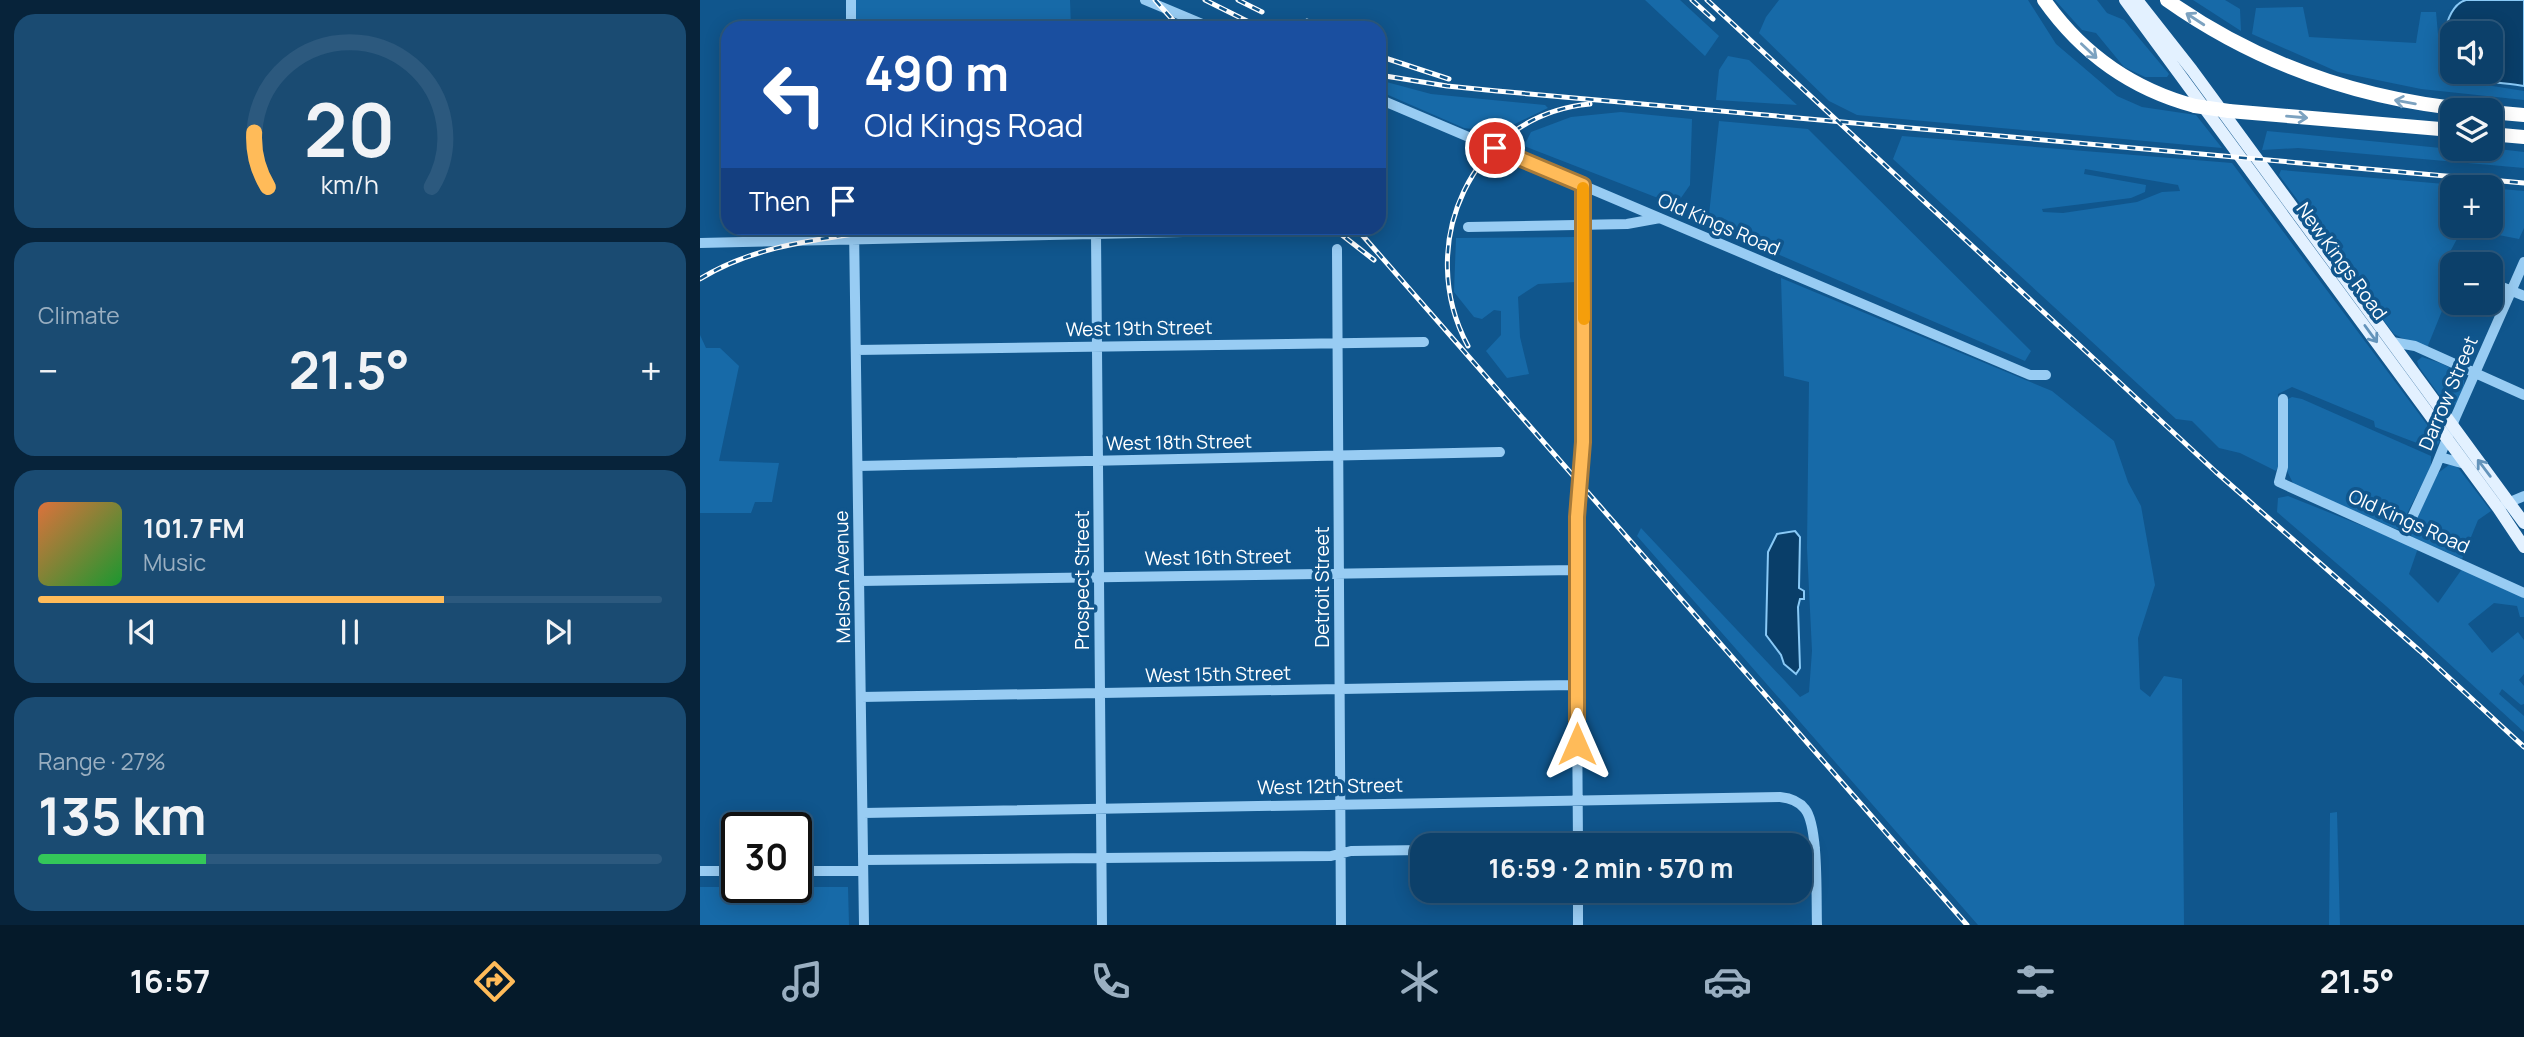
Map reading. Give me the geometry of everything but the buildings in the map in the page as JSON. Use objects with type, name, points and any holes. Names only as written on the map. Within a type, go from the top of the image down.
[{"type":"highway","points":[[2044,0],[2072,35],[2099,61],[2148,90],[2195,106],[2440,129]]},
{"type":"highway","points":[[2167,0],[2221,36],[2294,71],[2382,97],[2440,105]]},
{"type":"highway","points":[[2503,113],[2524,115]]},
{"type":"highway","points":[[2503,135],[2524,137]]},
{"type":"main road","name":"New Kings Road","points":[[2125,0],[2144,17],[2276,195],[2465,464],[2524,523]]},
{"type":"main road","name":"New Kings Road","points":[[2137,0],[2144,17]]},
{"type":"main road","name":"New Kings Road","points":[[2276,195],[2392,342],[2453,425],[2504,505],[2524,547]]},
{"type":"street","points":[[851,0],[851,21]]},
{"type":"street","points":[[1145,0],[1195,21]]},
{"type":"street","name":"Old Kings Road","points":[[1386,102],[2030,375],[2046,375]]},
{"type":"street","points":[[1577,833],[1576,570],[1583,442],[1583,185]]},
{"type":"street","points":[[1468,227],[1627,224],[1661,218]]},
{"type":"street","name":"Melson Avenue","points":[[855,235],[864,925]]},
{"type":"street","points":[[700,243],[1056,235]]},
{"type":"street","name":"Prospect Street","points":[[1096,235],[1102,925]]},
{"type":"street","name":"Detroit Street","points":[[1337,249],[1341,925]]},
{"type":"street","name":"Darrow Street","points":[[2403,537],[2524,262]]},
{"type":"street","points":[[2503,287],[2524,296]]},
{"type":"street","name":"West 19th Street","points":[[856,350],[1424,342]]},
{"type":"street","points":[[2392,342],[2415,346],[2524,396]]},
{"type":"street","points":[[2413,371],[2414,359],[2430,354]]},
{"type":"street","name":"Old Kings Road","points":[[2283,399],[2283,467],[2279,482],[2523,591]]},
{"type":"street","name":"West 18th Street","points":[[858,466],[1500,452]]},
{"type":"street","points":[[2440,457],[2465,464]]},
{"type":"street","points":[[2504,505],[2524,496]]},
{"type":"street","name":"West 16th Street","points":[[860,581],[1576,570]]},
{"type":"street","name":"West 15th Street","points":[[861,696],[1576,685]]},
{"type":"street","name":"West 12th Street","points":[[863,813],[1780,797],[1804,807],[1810,817],[1815,848]]},
{"type":"street","points":[[1815,848],[1817,925]]},
{"type":"street","points":[[812,870],[863,865],[1410,850]]},
{"type":"street","points":[[700,871],[721,871]]},
{"type":"street","points":[[1578,903],[1578,925]]},
{"type":"shaded area","points":[[856,0],[1070,0],[1071,21],[856,21]]},
{"type":"shaded area","points":[[1645,0],[1680,0],[1719,36],[1705,56]]},
{"type":"shaded area","points":[[1779,0],[2028,0],[2056,44],[2117,96],[2142,107],[2196,115],[2222,148],[1857,115],[1829,101],[1759,33],[1766,17]]},
{"type":"shaded area","points":[[2055,0],[2097,0],[2107,13],[2124,20],[2169,74],[2167,77],[2145,77],[2124,67],[2096,33],[2082,30]]},
{"type":"shaded area","points":[[2193,0],[2225,0],[2240,9],[2241,31]]},
{"type":"shaded area","points":[[2466,0],[2524,0],[2524,86],[2503,83],[2503,21],[2448,21],[2451,13]]},
{"type":"shaded area","points":[[2303,7],[2309,37],[2416,43],[2421,12],[2436,12],[2440,84],[2480,84],[2524,91],[2524,100],[2421,89],[2338,72],[2252,34],[2256,8]]},
{"type":"shaded area","points":[[1728,56],[1749,60],[1797,105],[1716,100],[1719,70]]},
{"type":"shaded area","points":[[1386,82],[1431,94],[1545,105],[1548,108],[1498,132],[1464,128],[1386,94]]},
{"type":"shaded area","points":[[1621,112],[1692,119],[1690,185],[1676,205],[1524,146],[1531,132],[1571,117]]},
{"type":"shaded area","points":[[1719,121],[1808,129],[2031,351],[2025,361],[1708,224]]},
{"type":"shaded area","points":[[2267,131],[2440,148],[2440,161],[2298,148],[2262,150]]},
{"type":"shaded area","points":[[1902,136],[2232,163],[2440,442],[2430,448],[2375,427],[2374,421],[2292,387],[2278,394],[2279,465],[2276,471],[2240,453],[2219,448],[2192,421],[2176,419],[1893,159]],"holes":[[[2085,169],[2178,185],[2180,191],[2162,192],[2137,202],[2063,213],[2043,212],[2042,209],[2131,198],[2145,192],[2146,185],[2084,174]]]},
{"type":"shaded area","points":[[2503,150],[2524,152],[2524,168],[2445,161],[2503,161]]},
{"type":"shaded area","points":[[2281,170],[2440,184],[2440,238],[2458,238],[2450,252],[2440,252],[2440,315],[2427,348],[2394,334],[2279,175]]},
{"type":"shaded area","points":[[2503,189],[2524,191],[2524,228],[2519,239],[2503,236]]},
{"type":"shaded area","points":[[1576,237],[1576,282],[1538,284],[1518,297],[1520,337],[1529,374],[1507,378],[1486,351],[1501,335],[1501,311],[1494,310],[1482,319],[1474,317],[1454,292],[1456,238]]},
{"type":"shaded area","points":[[1781,278],[2052,391],[2114,441],[2128,482],[2141,506],[2155,585],[2138,638],[2140,689],[2150,697],[2164,676],[2182,679],[2184,925],[1978,925],[1637,536],[1641,528],[1800,697],[1809,692],[1812,651],[1807,548],[1809,382],[1784,376]]},
{"type":"shaded area","points":[[700,335],[706,348],[720,348],[739,366],[719,461],[779,463],[772,502],[755,502],[751,513],[700,513]]},
{"type":"shaded area","points":[[2422,357],[2463,374],[2463,391],[2454,406],[2445,403],[2419,367],[2417,361]]},
{"type":"shaded area","points":[[2292,397],[2431,456],[2431,467],[2399,529],[2294,485],[2287,471],[2285,406]]},
{"type":"shaded area","points":[[2449,465],[2456,465],[2491,511],[2478,520],[2462,559],[2412,537],[2410,533],[2438,473]]},
{"type":"shaded area","points":[[2288,496],[2418,548],[2409,574],[2438,603],[2462,569],[2524,598],[2524,617],[2520,617],[2517,606],[2494,603],[2468,624],[2492,653],[2518,632],[2524,640],[2524,674],[2519,680],[2524,686],[2524,704],[2521,705],[2502,689],[2499,694],[2524,716],[2524,732],[2386,606],[2277,512],[2278,498]]},
{"type":"shaded area","points":[[1795,531],[1800,537],[1799,588],[1804,591],[1804,599],[1800,599],[1798,607],[1800,668],[1796,674],[1784,664],[1781,655],[1766,635],[1768,552],[1777,534]]},
{"type":"shaded area","points":[[2337,812],[2340,925],[2329,925],[2330,813]]},
{"type":"shaded area","points":[[700,887],[721,887],[721,903],[812,903],[812,887],[848,887],[849,925],[700,925]]},
{"type":"railway","points":[[1155,0],[1174,21]]},
{"type":"railway","points":[[1205,0],[1247,21]]},
{"type":"railway","points":[[1238,0],[1262,12]]},
{"type":"railway","points":[[1692,0],[1713,19]]},
{"type":"railway","points":[[1707,0],[2216,472],[2420,651],[2524,747]]},
{"type":"railway","points":[[1386,58],[1449,79]]},
{"type":"railway","points":[[1386,76],[1497,91],[2524,183]]},
{"type":"railway","points":[[1468,346],[1453,307],[1447,268],[1451,228],[1464,192],[1484,159],[1513,132],[1548,113],[1590,104]]},
{"type":"railway","points":[[700,279],[745,257],[794,244],[845,235]]},
{"type":"railway","points":[[1342,235],[1374,260]]},
{"type":"railway","points":[[1362,235],[1967,925]]},
{"type":"slow traffic","points":[[1583,188],[1584,319]]},
{"type":"route","points":[[1495,148],[1583,185],[1583,442],[1577,517],[1577,744]]}]
